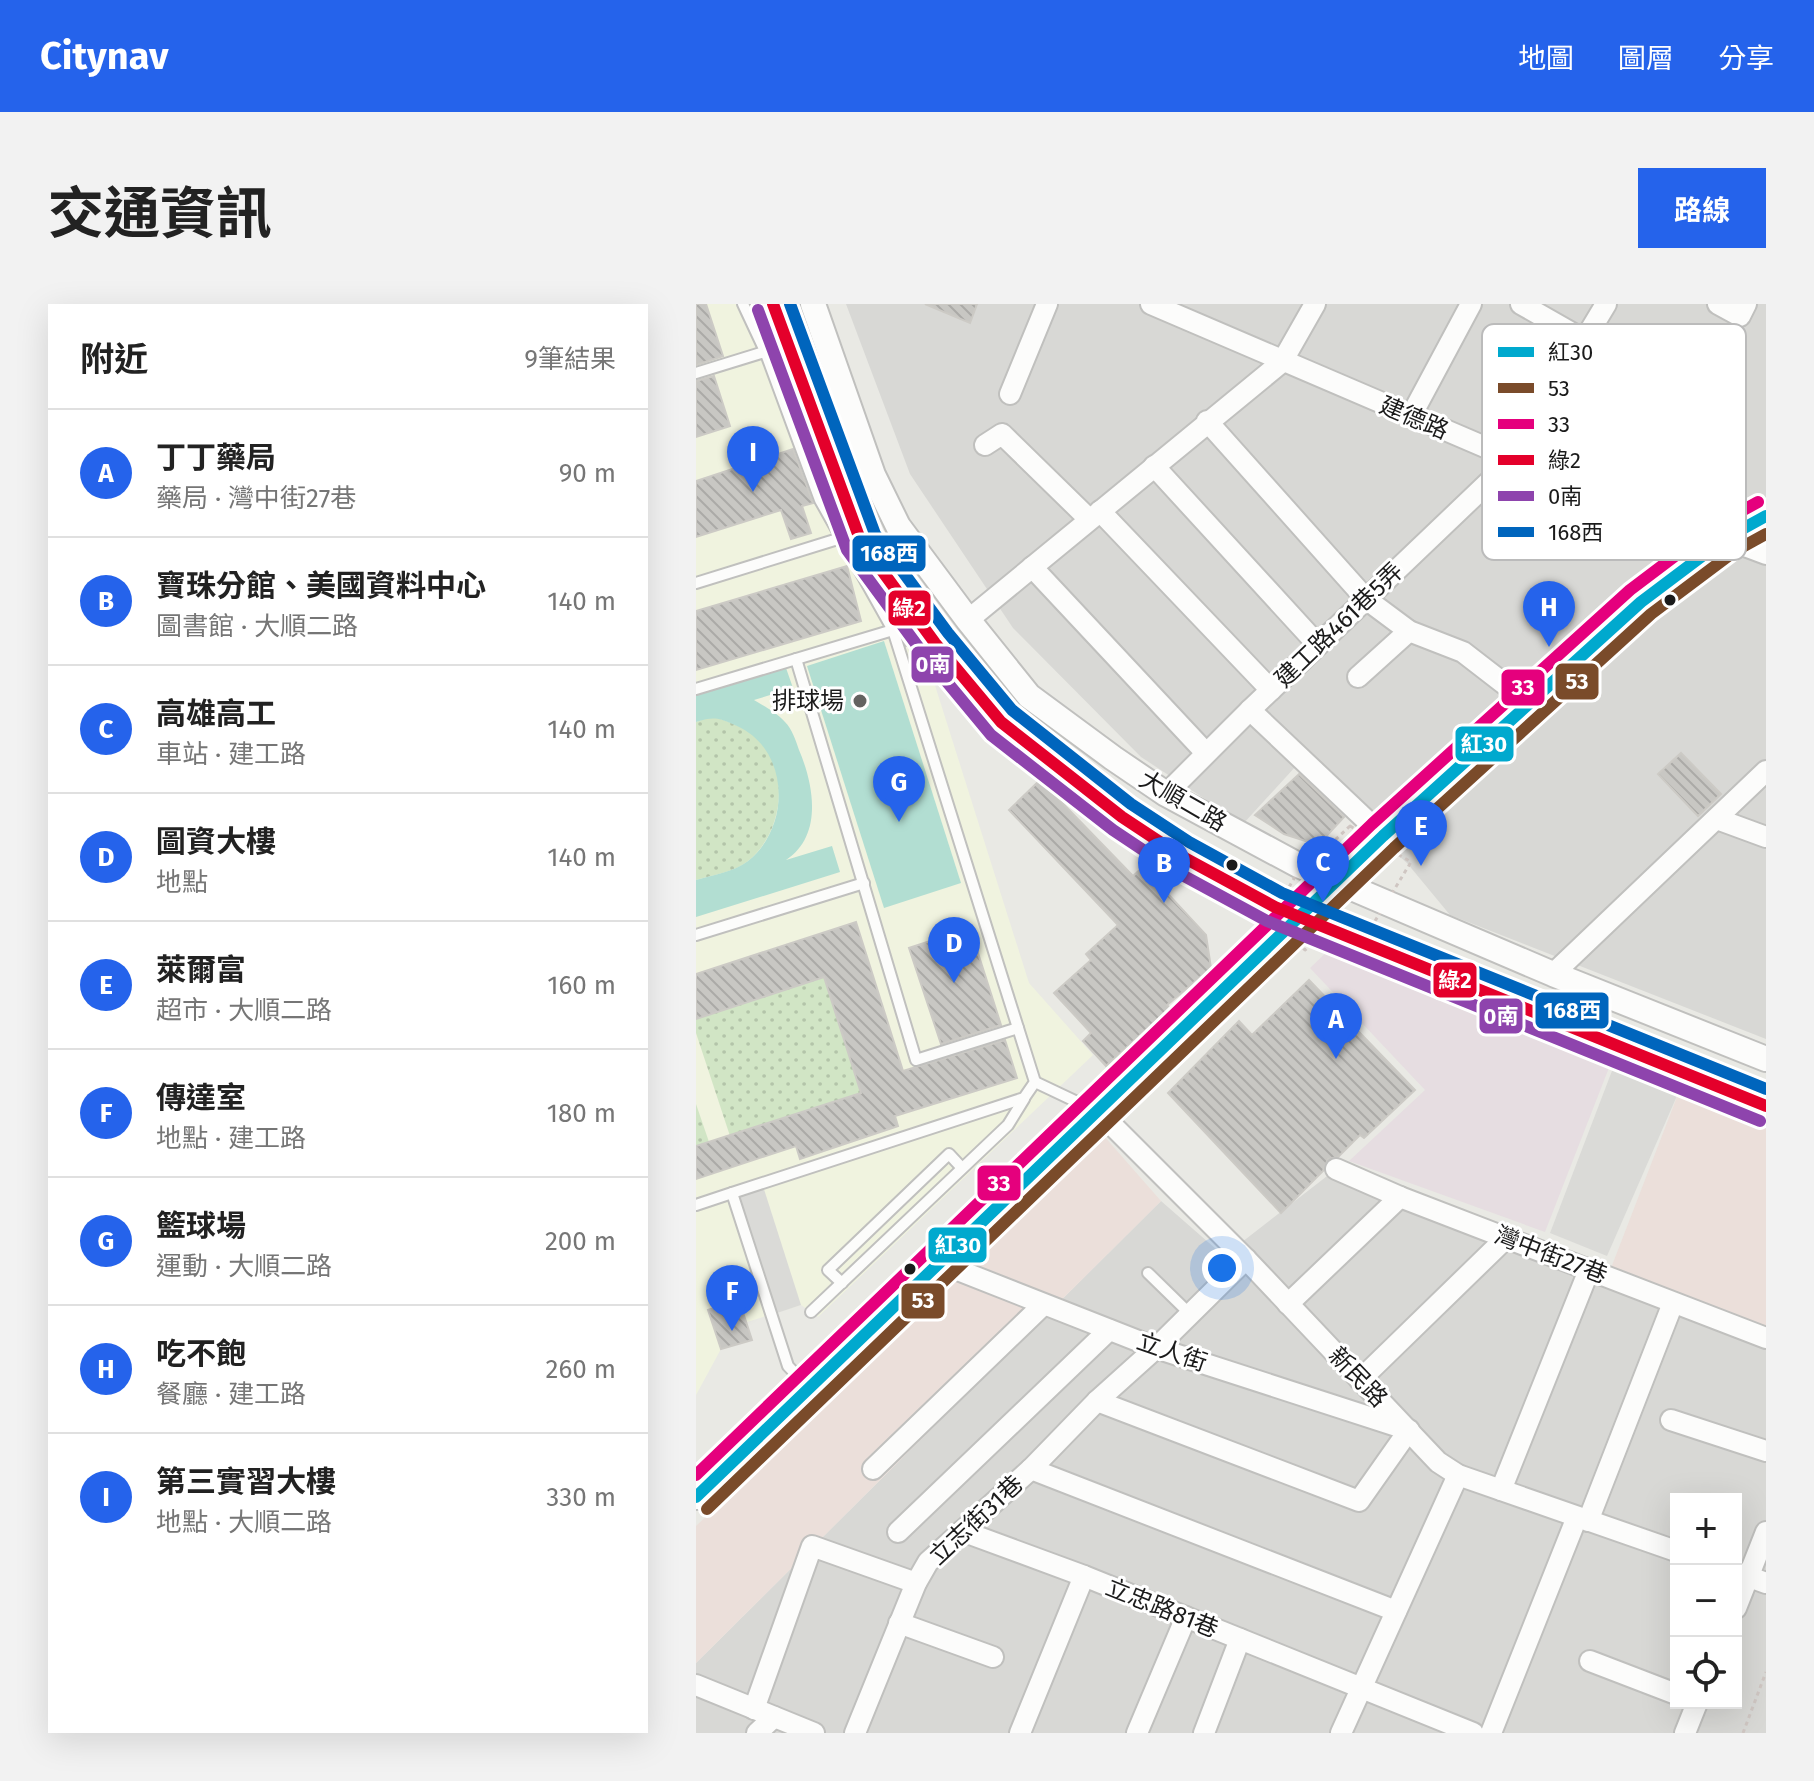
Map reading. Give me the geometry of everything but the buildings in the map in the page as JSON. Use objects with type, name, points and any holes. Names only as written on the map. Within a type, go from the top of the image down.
[{"type":"street","name":"大順二路","points":[[773,304],[861,542],[935,643],[1001,722],[1122,817],[1181,856],[1275,907],[1766,1106]]},
{"type":"street","name":"大順二路","points":[[813,304],[873,475],[898,526],[1029,696],[1166,794],[1335,882],[1766,1059]]},
{"type":"street","points":[[1010,394],[1047,304]]},
{"type":"street","name":"建德路","points":[[1151,304],[1482,446]]},
{"type":"street","points":[[968,620],[1282,362],[1315,304]]},
{"type":"street","points":[[1411,416],[1471,304]]},
{"type":"street","points":[[1521,304],[1556,324]]},
{"type":"street","name":"建工路461巷5弄","points":[[1594,324],[1606,304]]},
{"type":"street","points":[[1718,304],[1740,316],[1746,304]]},
{"type":"street","points":[[1207,421],[1366,599],[1409,631],[1463,652],[1529,703]]},
{"type":"street","points":[[985,445],[1002,434],[1094,515],[1271,690]]},
{"type":"street","points":[[1154,466],[1318,645]]},
{"type":"street","name":"建工路461巷5弄","points":[[1166,794],[1482,489]]},
{"type":"street","points":[[1746,527],[1766,516]]},
{"type":"street","name":"建德路","points":[[1746,546],[1766,554]]},
{"type":"street","points":[[696,1497],[1383,836],[1641,602],[1697,560]]},
{"type":"street","points":[[1032,567],[1206,753]]},
{"type":"street","points":[[1358,677],[1409,631]]},
{"type":"street","points":[[1250,710],[1383,836]]},
{"type":"street","points":[[1553,974],[1766,771]]},
{"type":"street","points":[[1717,819],[1766,837]]},
{"type":"street","name":"新民路","points":[[1099,1112],[1246,1259],[1438,1462],[1458,1475],[1670,1549]]},
{"type":"street","name":"灣中街27巷","points":[[1336,1169],[1400,1197],[1766,1338]]},
{"type":"street","points":[[1288,1304],[1400,1197]]},
{"type":"street","points":[[1360,1380],[1506,1238]]},
{"type":"street","name":"立志街31巷","points":[[855,1733],[916,1583],[928,1562],[1031,1469],[1097,1401],[1246,1259]]},
{"type":"street","name":"立人街","points":[[940,1263],[1156,1348],[1409,1430]]},
{"type":"street","points":[[1501,1490],[1589,1270]]},
{"type":"street","points":[[1491,1733],[1673,1303]]},
{"type":"street","points":[[873,1469],[1043,1305]]},
{"type":"street","points":[[898,1532],[1109,1330]]},
{"type":"street","points":[[1097,1401],[1359,1501],[1409,1430]]},
{"type":"street","points":[[1671,1420],[1766,1451]]},
{"type":"street","points":[[1031,1469],[1396,1611]]},
{"type":"street","points":[[1341,1733],[1458,1475]]},
{"type":"street","name":"立忠路81巷","points":[[962,1531],[1084,1576],[1473,1733]]},
{"type":"street","points":[[1750,1577],[1766,1532]]},
{"type":"street","points":[[754,1709],[812,1546],[916,1583]]},
{"type":"street","points":[[1020,1733],[1084,1576]]},
{"type":"street","points":[[1137,1733],[1186,1617]]},
{"type":"street","points":[[899,1623],[993,1657]]},
{"type":"street","points":[[1204,1733],[1240,1639]]},
{"type":"street","points":[[1590,1661],[1670,1692]]},
{"type":"street","points":[[698,1689],[754,1709],[771,1725],[814,1733]]},
{"type":"street","points":[[1685,1733],[1695,1709]]},
{"type":"street","points":[[757,1733],[771,1725]]},
{"type":"lane","points":[[743,304],[765,351],[820,500],[893,630],[1035,1082],[1099,1112]]},
{"type":"lane","points":[[696,373],[789,345]]},
{"type":"lane","points":[[696,583],[841,538]]},
{"type":"lane","points":[[696,689],[893,630]]},
{"type":"lane","points":[[796,659],[916,1060],[1018,1028]]},
{"type":"lane","points":[[696,935],[864,883]]},
{"type":"lane","points":[[811,1312],[1008,1125],[1035,1082]]},
{"type":"lane","points":[[696,1205],[1024,1098]]},
{"type":"lane","points":[[842,1283],[828,1270],[907,1193],[949,1154],[962,1168]]},
{"type":"lane","points":[[732,1193],[788,1366],[810,1388]]},
{"type":"lane","points":[[907,1193],[921,1207]]},
{"type":"lane","points":[[865,1234],[879,1248]]},
{"type":"lane","points":[[1148,1273],[1190,1314]]},
{"type":"path","points":[[1373,922],[1391,930]]},
{"type":"path","points":[[1743,1733],[1766,1672]]},
{"type":"shaded area","points":[[696,304],[758,304],[822,477],[857,549],[915,622],[1029,983],[1093,1055],[818,1317],[801,1305],[747,1322],[752,1340],[721,1349],[696,1395]]},
{"type":"shaded area","points":[[846,304],[1766,304],[1766,1039],[1450,915],[1407,863],[1296,766],[1243,824],[1141,757],[1013,628],[910,474]]},
{"type":"shaded area","points":[[884,641],[961,883],[884,908],[807,666]]},
{"type":"shaded area","points":[[786,668],[793,688],[754,700],[782,718],[787,725],[804,764],[811,794],[812,809],[806,838],[786,860],[832,846],[840,872],[696,917],[696,880],[742,865],[762,846],[778,809],[778,789],[775,770],[767,752],[754,737],[721,720],[696,722],[696,695]]},
{"type":"shaded area","points":[[1333,946],[1612,1060],[1545,1232],[1349,1161],[1425,1090],[1310,968]]},
{"type":"shaded area","points":[[1615,1063],[1680,1089],[1607,1256],[1550,1233]]},
{"type":"shaded area","points":[[1680,1089],[1766,1122],[1766,1344],[1606,1281]]},
{"type":"shaded area","points":[[1104,1136],[1161,1201],[696,1663],[696,1526]]},
{"type":"shaded area","points":[[1331,1173],[1766,1344],[1766,1733],[696,1733],[696,1663],[1161,1201],[1224,1256]]},
{"type":"shaded area","points":[[762,1183],[801,1305],[771,1315],[732,1193]]},
{"type":"green space","points":[[713,716],[748,731],[768,751],[779,784],[778,801],[769,834],[748,861],[730,871],[696,880],[696,722]]},
{"type":"green space","points":[[824,977],[861,1093],[730,1136],[696,1033],[696,1019]]},
{"type":"green space","points":[[696,1104],[709,1142],[696,1146]]},
{"type":"transit line","name":"綠2","points":[[773,304],[861,542],[935,643],[1001,722],[1122,817],[1181,856],[1275,907],[1766,1106]]},
{"type":"transit line","name":"168西","points":[[790,304],[875,534],[948,633],[1012,710],[1131,804],[1189,842],[1282,893],[1766,1089]]},
{"type":"transit line","name":"0南","points":[[758,310],[847,550],[922,652],[991,735],[1113,830],[1173,870],[1267,921],[1760,1121]]},
{"type":"transit line","name":"33","points":[[1746,509],[1758,502]]},
{"type":"transit line","name":"紅30","points":[[1746,527],[1766,516]]},
{"type":"transit line","name":"53","points":[[1746,545],[1766,534]]},
{"type":"transit line","name":"33","points":[[696,1475],[1372,824],[1630,590],[1670,560]]},
{"type":"transit line","name":"紅30","points":[[696,1497],[1383,836],[1641,602],[1697,560]]},
{"type":"transit line","name":"53","points":[[707,1509],[1394,848],[1651,614],[1723,560]]},
{"type":"place","name":"第三實習大樓","points":[[753,492]]},
{"type":"place","name":"吃不飽","points":[[1549,647]]},
{"type":"place","name":"排球場","points":[[860,701]]},
{"type":"place","name":"籃球場","points":[[899,822]]},
{"type":"place","name":"萊爾富","points":[[1421,866]]},
{"type":"place","name":"高雄高工","points":[[1323,902]]},
{"type":"place","name":"寶珠分館、美國資料中心","points":[[1164,903]]},
{"type":"place","name":"圖資大樓","points":[[954,983]]},
{"type":"place","name":"丁丁藥局","points":[[1336,1059]]},
{"type":"place","name":"傳達室","points":[[732,1331]]}]
